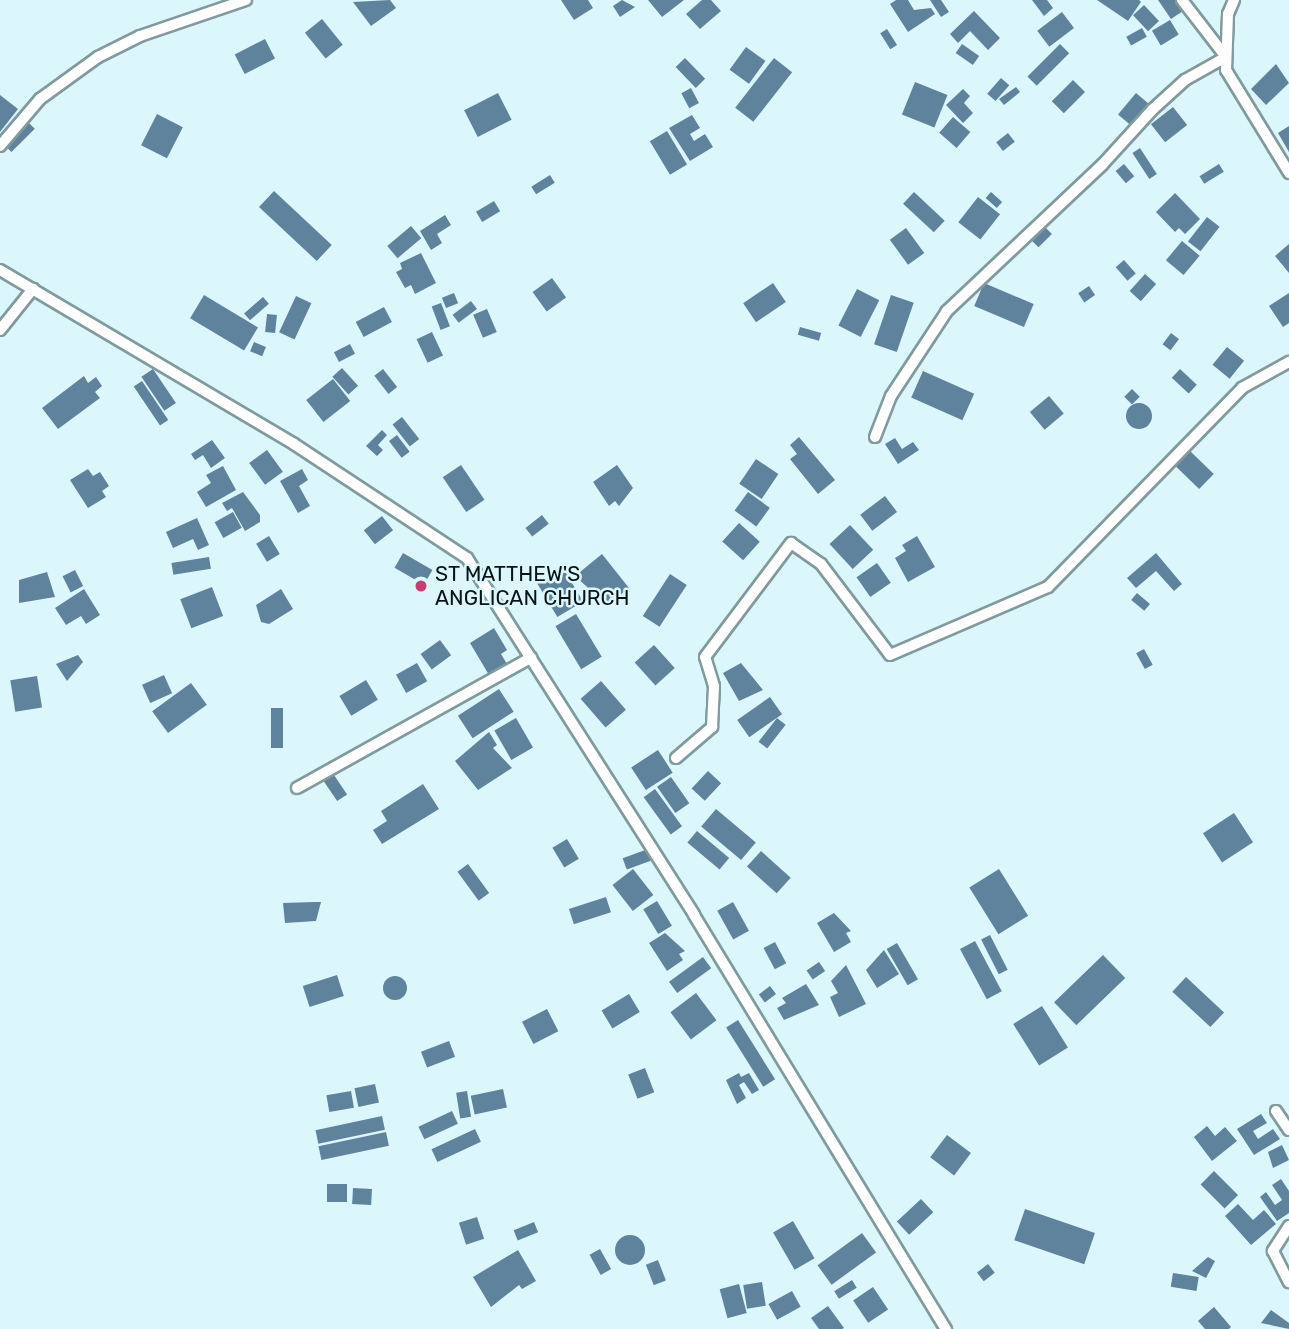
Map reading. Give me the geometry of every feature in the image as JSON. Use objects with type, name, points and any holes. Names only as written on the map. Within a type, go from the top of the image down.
[{"type":"street","points":[[0,146],[40,99],[98,57],[140,36],[246,0]]},
{"type":"street","points":[[1182,0],[1226,57],[1235,89],[1289,173]]},
{"type":"street","points":[[875,437],[891,396],[947,311],[1102,165],[1161,102],[1226,57],[1234,0]]},
{"type":"street","points":[[0,270],[294,444],[467,558],[946,1329]]},
{"type":"street","points":[[0,330],[33,289]]},
{"type":"street","points":[[676,758],[712,727],[714,687],[705,657],[791,543],[821,564],[890,654],[1048,587],[1242,388],[1289,362]]},
{"type":"street","points":[[298,788],[531,658]]},
{"type":"street","points":[[1276,1111],[1289,1130]]},
{"type":"street","points":[[1289,1226],[1273,1251],[1289,1282]]},
{"type":"building","points":[[390,0],[396,8],[371,26],[353,2]]},
{"type":"building","points":[[561,0],[588,0],[593,8],[574,20]]},
{"type":"building","points":[[622,0],[635,7],[620,17],[613,6]]},
{"type":"building","points":[[648,0],[684,0],[662,17]]},
{"type":"building","points":[[702,0],[711,0],[721,11],[700,29],[686,14]]},
{"type":"building","points":[[896,0],[908,0],[914,10],[931,8],[935,14],[908,32],[890,4]]},
{"type":"building","points":[[930,0],[941,0],[949,12],[941,17]]},
{"type":"building","points":[[1032,0],[1047,0],[1053,8],[1044,16]]},
{"type":"building","points":[[1097,0],[1139,0],[1141,2],[1128,21]]},
{"type":"building","points":[[1158,0],[1179,0],[1186,9],[1171,19]]},
{"type":"building","points":[[1144,5],[1159,21],[1148,31],[1133,15]]},
{"type":"building","points":[[974,11],[1000,38],[988,50],[970,31],[958,43],[950,34]]},
{"type":"building","points":[[1062,12],[1074,28],[1049,47],[1037,31]]},
{"type":"building","points":[[322,19],[343,45],[326,58],[305,33]]},
{"type":"building","points":[[1170,20],[1179,35],[1161,45],[1152,31]]},
{"type":"building","points":[[1142,28],[1147,37],[1131,45],[1126,37]]},
{"type":"building","points":[[887,29],[897,45],[890,49],[880,33]]},
{"type":"building","points":[[265,39],[275,59],[245,74],[235,54]]},
{"type":"building","points":[[962,44],[979,56],[973,65],[956,53]]},
{"type":"building","points":[[1060,44],[1069,53],[1037,86],[1027,77]]},
{"type":"building","points":[[746,47],[765,61],[749,84],[730,70]]},
{"type":"building","points":[[685,58],[705,79],[696,88],[676,67]]},
{"type":"building","points":[[774,58],[792,72],[753,122],[735,108]]},
{"type":"building","points":[[1276,64],[1289,83],[1266,105],[1251,89]]},
{"type":"building","points":[[1001,78],[1009,85],[996,101],[987,94]]},
{"type":"building","points":[[1073,80],[1085,92],[1064,113],[1052,101]]},
{"type":"building","points":[[915,82],[947,95],[934,128],[902,114]]},
{"type":"building","points":[[1016,87],[1020,92],[1004,105],[999,99]]},
{"type":"building","points":[[691,88],[699,103],[689,108],[681,93]]},
{"type":"building","points":[[963,89],[970,96],[964,103],[973,113],[963,123],[946,105]]},
{"type":"building","points":[[498,93],[512,120],[478,137],[464,110]]},
{"type":"building","points":[[1136,93],[1149,104],[1131,125],[1118,114]]},
{"type":"building","points":[[0,95],[18,109],[0,132]]},
{"type":"building","points":[[1173,107],[1187,125],[1165,142],[1151,124]]},
{"type":"building","points":[[157,114],[183,127],[167,158],[141,145]]},
{"type":"building","points":[[692,115],[700,128],[690,134],[694,141],[705,134],[713,147],[690,161],[669,128]]},
{"type":"building","points":[[953,117],[970,132],[957,148],[939,133]]},
{"type":"building","points":[[27,121],[35,129],[11,152],[4,144]]},
{"type":"building","points":[[1289,126],[1289,152],[1278,133]]},
{"type":"building","points":[[667,131],[687,164],[670,175],[650,141]]},
{"type":"building","points":[[1008,133],[1015,142],[1003,151],[996,142]]},
{"type":"building","points":[[1140,148],[1157,174],[1149,179],[1132,153]]},
{"type":"building","points":[[1124,164],[1134,176],[1126,183],[1116,171]]},
{"type":"building","points":[[1219,164],[1224,172],[1204,184],[1199,176]]},
{"type":"building","points":[[550,175],[555,183],[536,194],[531,187]]},
{"type":"building","points":[[274,191],[332,245],[317,261],[259,207]]},
{"type":"building","points":[[914,192],[945,221],[934,232],[903,204]]},
{"type":"building","points":[[991,192],[1002,202],[997,208],[986,198]]},
{"type":"building","points":[[1175,193],[1200,219],[1185,234],[1179,228],[1175,232],[1156,212]]},
{"type":"building","points":[[978,197],[1000,214],[980,239],[958,222]]},
{"type":"building","points":[[494,201],[500,211],[482,222],[476,212]]},
{"type":"building","points":[[445,215],[451,225],[437,234],[442,243],[431,250],[420,231]]},
{"type":"building","points":[[1207,217],[1220,227],[1201,251],[1188,241]]},
{"type":"building","points":[[1042,224],[1052,234],[1038,247],[1029,237]]},
{"type":"building","points":[[411,226],[421,238],[398,258],[387,246]]},
{"type":"building","points":[[906,228],[924,253],[908,265],[890,240]]},
{"type":"building","points":[[1182,241],[1200,256],[1184,275],[1166,260]]},
{"type":"building","points":[[1289,244],[1289,273],[1275,256]]},
{"type":"building","points":[[421,253],[436,283],[415,294],[411,285],[405,288],[396,272],[402,269],[400,263]]},
{"type":"building","points":[[1124,260],[1136,274],[1128,281],[1116,267]]},
{"type":"building","points":[[1145,274],[1156,284],[1141,301],[1130,291]]},
{"type":"building","points":[[552,278],[566,297],[547,312],[533,292]]},
{"type":"building","points":[[773,283],[786,302],[756,322],[743,303]]},
{"type":"building","points":[[984,283],[1034,304],[1024,327],[974,306]]},
{"type":"building","points":[[1089,286],[1095,295],[1084,302],[1078,293]]},
{"type":"building","points":[[857,289],[879,300],[861,337],[838,326]]},
{"type":"building","points":[[454,293],[458,303],[446,308],[442,298]]},
{"type":"building","points":[[1289,293],[1289,323],[1283,327],[1269,306]]},
{"type":"building","points":[[204,295],[258,327],[244,351],[190,318]]},
{"type":"building","points":[[891,295],[914,303],[897,352],[874,344]]},
{"type":"building","points":[[296,296],[311,303],[295,339],[279,332]]},
{"type":"building","points":[[263,297],[269,304],[250,320],[244,313]]},
{"type":"building","points":[[471,301],[477,309],[459,323],[453,315]]},
{"type":"building","points":[[441,303],[450,326],[441,330],[432,307]]},
{"type":"building","points":[[384,307],[392,322],[364,337],[356,322]]},
{"type":"building","points":[[487,309],[497,332],[483,338],[473,315]]},
{"type":"building","points":[[267,314],[277,315],[275,333],[265,332]]},
{"type":"building","points":[[800,327],[821,333],[819,341],[798,335]]},
{"type":"building","points":[[432,332],[443,356],[428,363],[417,339]]},
{"type":"building","points":[[1171,333],[1179,339],[1171,350],[1163,344]]},
{"type":"building","points":[[254,342],[266,347],[262,356],[250,351]]},
{"type":"building","points":[[350,344],[355,354],[339,362],[334,352]]},
{"type":"building","points":[[1227,347],[1244,361],[1230,379],[1213,365]]},
{"type":"building","points":[[342,368],[358,386],[348,395],[332,377]]},
{"type":"building","points":[[153,369],[176,403],[164,411],[141,377]]},
{"type":"building","points":[[383,369],[397,387],[388,394],[374,376]]},
{"type":"building","points":[[1180,369],[1197,385],[1189,393],[1172,378]]},
{"type":"building","points":[[923,371],[974,394],[962,420],[911,397]]},
{"type":"building","points":[[84,376],[88,383],[96,377],[102,386],[95,392],[100,398],[58,429],[42,408]]},
{"type":"building","points":[[333,379],[350,401],[323,422],[306,400]]},
{"type":"building","points":[[142,381],[168,420],[160,426],[134,387]]},
{"type":"building","points":[[1132,389],[1140,397],[1132,405],[1124,397]]},
{"type":"building","points":[[1049,396],[1064,414],[1045,430],[1030,412]]},
{"type":"building","points":[[1139,403],[1148,407],[1152,416],[1148,425],[1139,429],[1130,425],[1126,416],[1130,407]]},
{"type":"building","points":[[402,417],[419,439],[410,446],[393,424]]},
{"type":"building","points":[[382,430],[387,435],[378,445],[383,450],[377,456],[366,446]]},
{"type":"building","points":[[397,435],[410,452],[402,458],[389,441]]},
{"type":"building","points":[[799,437],[835,480],[818,494],[790,459],[797,454],[790,445]]},
{"type":"building","points":[[895,438],[902,449],[913,442],[919,450],[898,464],[885,444]]},
{"type":"building","points":[[212,440],[225,458],[211,468],[203,455],[195,460],[191,454]]},
{"type":"building","points":[[267,450],[283,472],[265,485],[249,463]]},
{"type":"building","points":[[1190,451],[1214,474],[1199,489],[1175,466]]},
{"type":"building","points":[[756,459],[778,474],[762,499],[739,484]]},
{"type":"building","points":[[461,465],[484,500],[466,512],[443,477]]},
{"type":"building","points":[[617,465],[633,488],[619,506],[615,501],[609,506],[593,482]]},
{"type":"building","points":[[223,466],[236,490],[206,507],[197,492],[211,483],[206,475]]},
{"type":"building","points":[[88,469],[93,476],[100,472],[109,486],[102,491],[106,497],[88,508],[70,480]]},
{"type":"building","points":[[302,469],[308,480],[299,486],[310,506],[298,513],[280,481]]},
{"type":"building","points":[[243,492],[260,515],[260,522],[245,531],[232,508],[227,511],[222,503]]},
{"type":"building","points":[[748,492],[770,508],[756,526],[734,511]]},
{"type":"building","points":[[885,496],[897,512],[872,531],[860,515]]},
{"type":"building","points":[[233,512],[242,528],[223,538],[215,522]]},
{"type":"building","points":[[542,515],[549,524],[532,537],[525,528]]},
{"type":"building","points":[[382,516],[393,530],[375,544],[364,530]]},
{"type":"building","points":[[197,518],[209,545],[198,550],[193,539],[173,548],[166,532]]},
{"type":"building","points":[[739,523],[760,542],[743,560],[722,542]]},
{"type":"building","points":[[850,525],[873,550],[853,569],[830,544]]},
{"type":"building","points":[[269,536],[280,554],[267,562],[256,544]]},
{"type":"building","points":[[917,536],[935,567],[908,582],[895,558],[906,551],[902,545]]},
{"type":"building","points":[[403,553],[432,570],[424,585],[394,568]]},
{"type":"building","points":[[1156,553],[1182,584],[1174,591],[1156,571],[1136,588],[1127,578]]},
{"type":"building","points":[[602,554],[629,588],[607,605],[575,576]]},
{"type":"building","points":[[209,557],[211,569],[173,575],[171,563]]},
{"type":"building","points":[[877,563],[891,583],[870,597],[857,577]]},
{"type":"building","points":[[563,568],[583,601],[557,617],[537,583]]},
{"type":"building","points":[[75,570],[83,586],[71,592],[63,576]]},
{"type":"building","points":[[47,572],[55,597],[19,603],[19,580]]},
{"type":"building","points":[[670,574],[687,585],[660,627],[643,616]]},
{"type":"building","points":[[212,587],[223,616],[191,628],[180,599]]},
{"type":"building","points":[[84,589],[100,615],[86,624],[81,616],[66,625],[55,608]]},
{"type":"building","points":[[281,589],[293,609],[269,624],[261,622],[256,605]]},
{"type":"building","points":[[1137,593],[1150,604],[1144,611],[1131,600]]},
{"type":"building","points":[[576,614],[602,657],[581,669],[555,626]]},
{"type":"building","points":[[494,628],[507,650],[501,654],[507,664],[489,675],[470,643]]},
{"type":"building","points":[[440,640],[451,655],[432,669],[421,654]]},
{"type":"building","points":[[654,645],[675,668],[655,685],[635,662]]},
{"type":"building","points":[[1144,649],[1153,665],[1145,669],[1136,653]]},
{"type":"building","points":[[78,655],[83,662],[67,681],[56,664]]},
{"type":"building","points":[[417,663],[427,681],[406,693],[396,675]]},
{"type":"building","points":[[741,663],[763,690],[739,701],[723,673]]},
{"type":"building","points":[[164,675],[172,693],[150,703],[142,685]]},
{"type":"building","points":[[37,676],[42,708],[15,712],[10,680]]},
{"type":"building","points":[[366,680],[378,700],[351,716],[339,696]]},
{"type":"building","points":[[601,681],[626,710],[606,727],[581,699]]},
{"type":"building","points":[[191,683],[207,705],[168,733],[152,711]]},
{"type":"building","points":[[499,689],[514,712],[473,738],[458,716]]},
{"type":"building","points":[[770,697],[782,714],[749,737],[737,720]]},
{"type":"building","points":[[271,708],[283,708],[283,748],[271,748]]},
{"type":"building","points":[[516,718],[533,747],[511,760],[494,730]]},
{"type":"building","points":[[777,718],[786,725],[767,748],[759,742]]},
{"type":"building","points":[[489,732],[497,745],[493,748],[512,768],[478,790],[455,761]]},
{"type":"building","points":[[658,750],[673,773],[646,790],[631,767]]},
{"type":"building","points":[[708,771],[721,783],[705,801],[692,789]]},
{"type":"building","points":[[332,772],[347,794],[337,801],[322,779]]},
{"type":"building","points":[[671,777],[689,803],[675,813],[657,787]]},
{"type":"building","points":[[423,784],[439,809],[382,844],[373,830],[387,821],[381,811]]},
{"type":"building","points":[[655,789],[682,826],[671,834],[644,797]]},
{"type":"building","points":[[716,809],[756,842],[741,860],[701,827]]},
{"type":"building","points":[[1234,813],[1253,842],[1222,863],[1203,833]]},
{"type":"building","points":[[697,831],[729,858],[720,869],[687,842]]},
{"type":"building","points":[[567,839],[579,859],[564,867],[552,848]]},
{"type":"building","points":[[648,849],[652,860],[627,870],[623,858]]},
{"type":"building","points":[[761,851],[791,878],[777,893],[747,867]]},
{"type":"building","points":[[468,864],[489,893],[479,901],[457,872]]},
{"type":"building","points":[[633,869],[653,895],[633,911],[613,885]]},
{"type":"building","points":[[999,869],[1028,916],[998,934],[969,888]]},
{"type":"building","points":[[606,897],[611,912],[574,924],[569,909]]},
{"type":"building","points":[[657,901],[672,926],[658,934],[643,909]]},
{"type":"building","points":[[321,902],[316,921],[285,923],[283,903]]},
{"type":"building","points":[[733,902],[749,931],[733,940],[717,911]]},
{"type":"building","points":[[834,913],[851,931],[846,933],[851,942],[834,952],[817,923]]},
{"type":"building","points":[[665,933],[685,951],[679,954],[683,960],[667,971],[649,943]]},
{"type":"building","points":[[990,935],[1008,970],[999,974],[981,940]]},
{"type":"building","points":[[975,941],[1002,991],[987,999],[960,949]]},
{"type":"building","points":[[775,942],[786,963],[775,969],[764,948]]},
{"type":"building","points":[[897,943],[918,979],[908,985],[887,949]]},
{"type":"building","points":[[884,950],[899,974],[877,988],[866,970]]},
{"type":"building","points":[[1103,955],[1125,978],[1076,1025],[1054,1002]]},
{"type":"building","points":[[703,957],[711,968],[677,993],[669,982]]},
{"type":"building","points":[[819,962],[825,971],[813,980],[807,970]]},
{"type":"building","points":[[846,965],[866,1004],[839,1017],[830,997],[838,993],[831,981]]},
{"type":"building","points":[[337,975],[344,996],[310,1007],[303,986]]},
{"type":"building","points":[[390,976],[400,976],[407,983],[407,993],[400,1000],[390,1000],[383,993],[383,983]]},
{"type":"building","points":[[1186,977],[1224,1012],[1210,1027],[1172,992]]},
{"type":"building","points":[[806,984],[819,1005],[784,1020],[777,1008],[786,1003],[782,998]]},
{"type":"building","points":[[770,986],[776,994],[765,1002],[759,994]]},
{"type":"building","points":[[696,993],[716,1020],[691,1039],[670,1012]]},
{"type":"building","points":[[629,994],[640,1012],[612,1028],[602,1010]]},
{"type":"building","points":[[1042,1006],[1068,1048],[1039,1066],[1013,1024]]},
{"type":"building","points":[[547,1009],[558,1031],[533,1044],[522,1022]]},
{"type":"building","points":[[738,1020],[775,1079],[763,1087],[726,1027]]},
{"type":"building","points":[[449,1041],[455,1057],[427,1068],[421,1052]]},
{"type":"building","points":[[645,1068],[654,1092],[638,1099],[628,1074]]},
{"type":"building","points":[[739,1073],[741,1077],[749,1073],[759,1090],[752,1094],[744,1082],[739,1085],[746,1098],[737,1104],[726,1080]]},
{"type":"building","points":[[375,1084],[379,1103],[358,1107],[354,1088]]},
{"type":"building","points":[[503,1089],[507,1108],[475,1114],[471,1096]]},
{"type":"building","points":[[351,1091],[354,1108],[329,1112],[326,1095]]},
{"type":"building","points":[[467,1091],[471,1117],[460,1118],[456,1093]]},
{"type":"building","points":[[452,1111],[458,1124],[424,1139],[418,1127]]},
{"type":"building","points":[[1261,1114],[1267,1123],[1253,1131],[1258,1139],[1273,1129],[1280,1139],[1254,1155],[1237,1129]]},
{"type":"building","points":[[382,1116],[385,1130],[318,1144],[315,1130]]},
{"type":"building","points":[[1207,1126],[1215,1136],[1225,1127],[1237,1141],[1212,1161],[1194,1137]]},
{"type":"building","points":[[475,1129],[481,1142],[437,1162],[431,1149]]},
{"type":"building","points":[[386,1132],[389,1146],[321,1160],[319,1146]]},
{"type":"building","points":[[947,1135],[971,1153],[954,1175],[930,1157]]},
{"type":"building","points":[[1282,1145],[1289,1160],[1273,1168],[1268,1152]]},
{"type":"building","points":[[1214,1171],[1238,1195],[1225,1208],[1201,1184]]},
{"type":"building","points":[[1281,1179],[1289,1191],[1289,1213],[1277,1221],[1260,1197],[1266,1192],[1275,1205],[1282,1200],[1272,1185]]},
{"type":"building","points":[[327,1184],[347,1184],[347,1202],[327,1202]]},
{"type":"building","points":[[353,1188],[372,1189],[371,1205],[352,1204]]},
{"type":"building","points":[[921,1199],[933,1212],[909,1235],[897,1222]]},
{"type":"building","points":[[1238,1204],[1253,1220],[1264,1210],[1276,1224],[1251,1245],[1225,1216]]},
{"type":"building","points":[[1025,1209],[1095,1233],[1084,1264],[1014,1240]]},
{"type":"building","points":[[477,1217],[484,1239],[466,1245],[459,1223]]},
{"type":"building","points":[[793,1221],[814,1258],[795,1270],[773,1232]]},
{"type":"building","points":[[534,1222],[538,1232],[518,1240],[514,1230]]},
{"type":"building","points":[[862,1233],[876,1252],[832,1285],[818,1265]]},
{"type":"building","points":[[630,1235],[641,1239],[645,1250],[641,1261],[630,1265],[619,1261],[615,1250],[619,1239]]},
{"type":"building","points":[[600,1249],[611,1269],[601,1275],[590,1255]]},
{"type":"building","points":[[518,1250],[536,1281],[522,1289],[519,1285],[491,1307],[473,1277]]},
{"type":"building","points":[[1208,1257],[1215,1261],[1206,1278],[1192,1271]]},
{"type":"building","points":[[658,1260],[666,1281],[654,1285],[646,1265]]},
{"type":"building","points":[[988,1264],[995,1273],[984,1281],[977,1273]]},
{"type":"building","points":[[1173,1273],[1199,1277],[1196,1291],[1171,1287]]},
{"type":"building","points":[[852,1280],[857,1288],[839,1299],[834,1291]]},
{"type":"building","points":[[762,1282],[766,1306],[747,1309],[743,1285]]},
{"type":"building","points":[[739,1284],[747,1313],[727,1318],[720,1289]]},
{"type":"building","points":[[873,1287],[888,1309],[868,1323],[853,1300]]},
{"type":"building","points":[[792,1291],[801,1307],[777,1320],[768,1304]]},
{"type":"building","points":[[828,1306],[844,1328],[819,1329],[811,1318]]},
{"type":"building","points":[[1214,1307],[1231,1327],[1229,1329],[1205,1329],[1198,1321]]},
{"type":"building","points":[[1271,1310],[1289,1323],[1289,1329],[1261,1323]]},
{"type":"place","name":"ST MATTHEW'S ANGLICAN CHURCH","points":[[421,586]]}]
